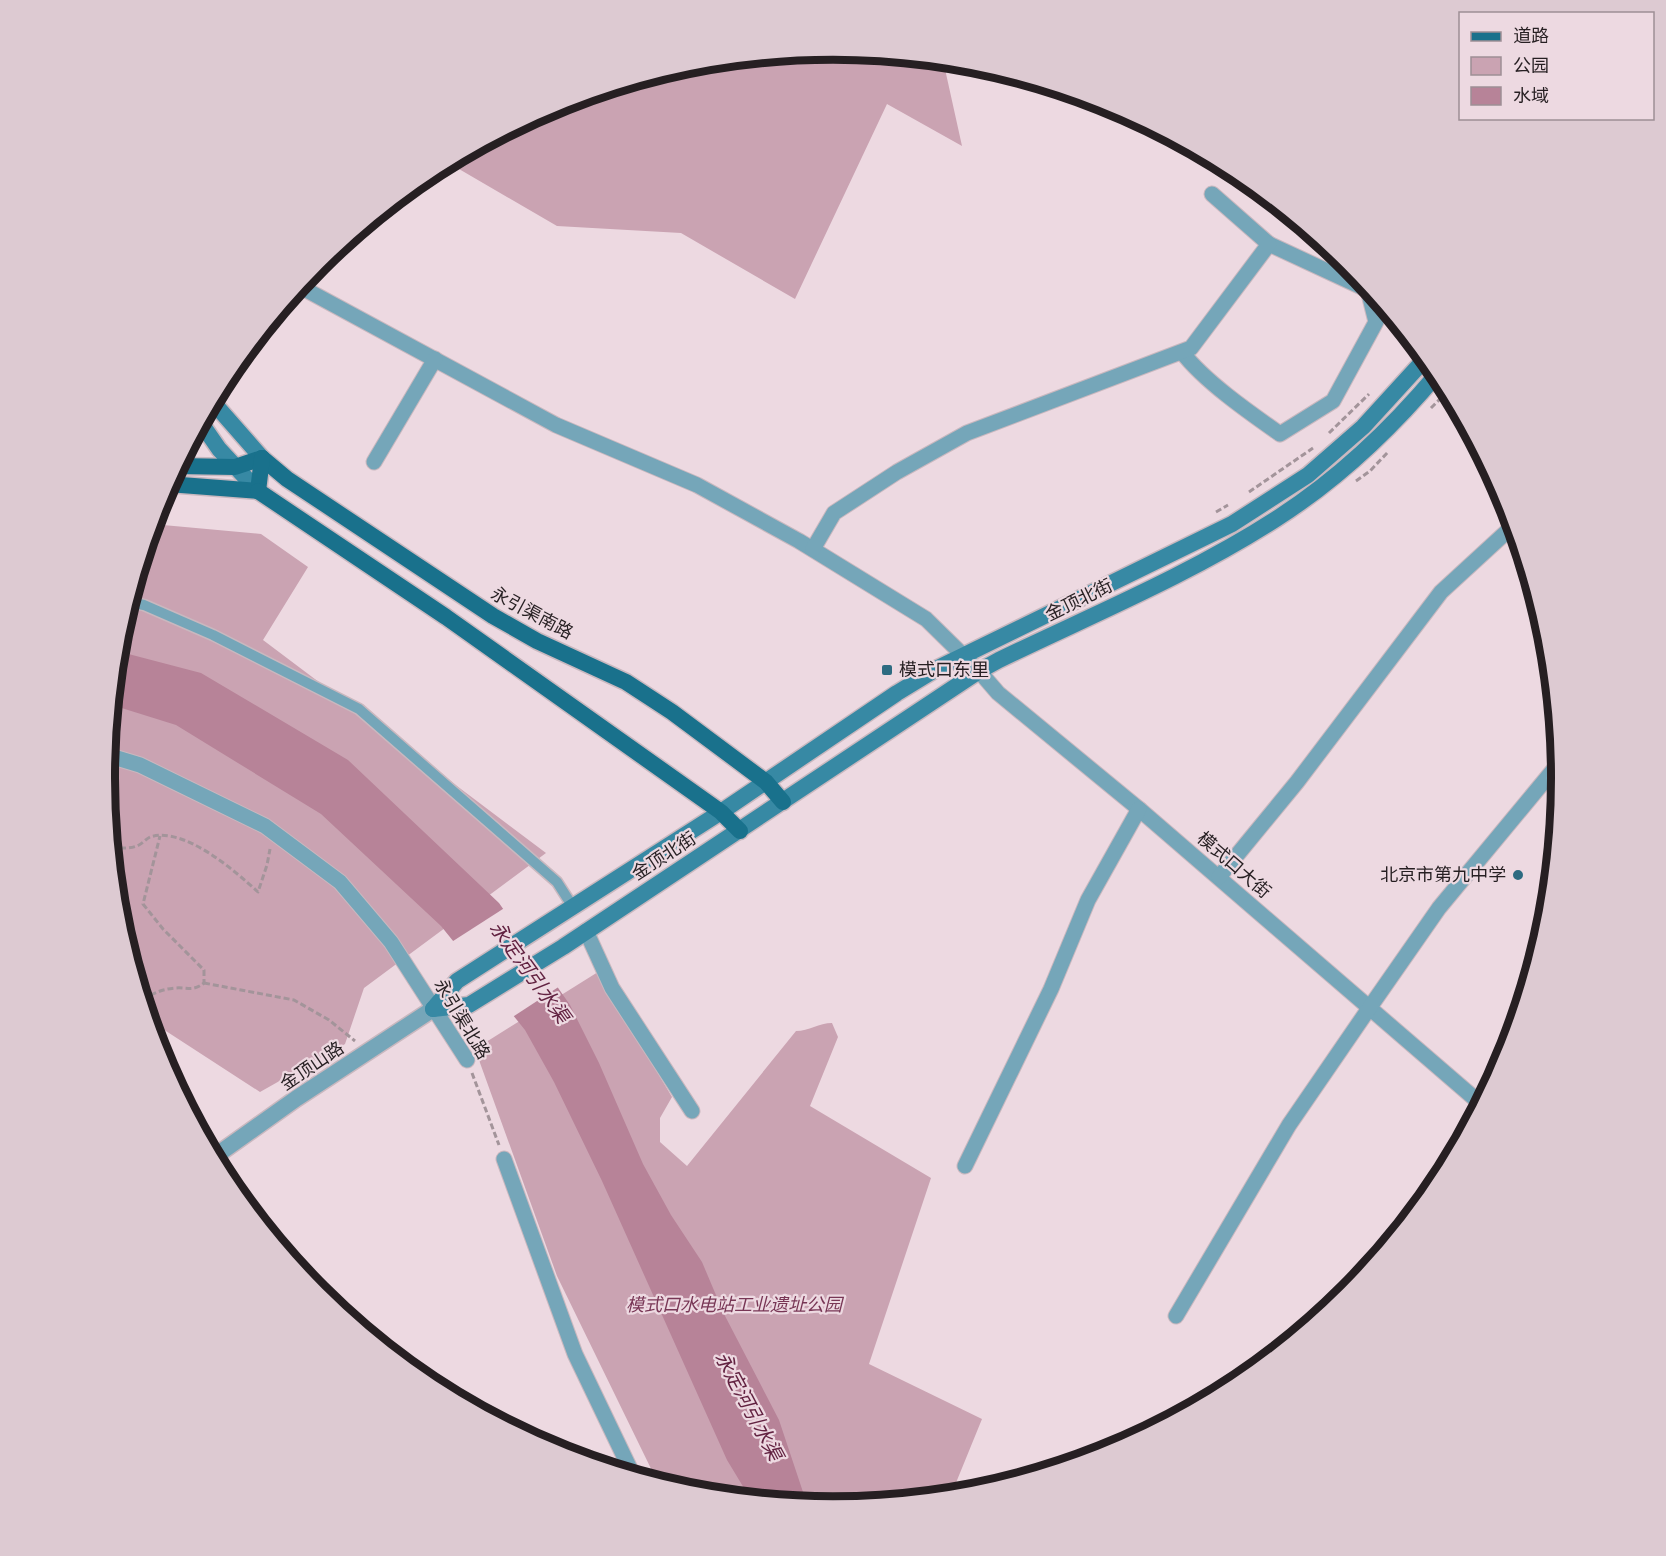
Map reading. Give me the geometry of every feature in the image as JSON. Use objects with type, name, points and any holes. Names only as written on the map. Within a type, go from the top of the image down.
[{"type":"main road","name":"金顶北街","points":[[433,1009],[457,981],[721,812],[897,693],[962,656],[1232,525],[1308,475],[1363,427],[1420,365]]},
{"type":"main road","name":"金顶北街","points":[[433,1009],[469,1005],[563,947],[979,671],[1207,561],[1277,518],[1339,472],[1411,405],[1431,381]]},
{"type":"main road","points":[[218,408],[262,458],[258,491]]},
{"type":"main road","points":[[205,429],[219,449],[258,491],[446,617],[721,812],[740,831]]},
{"type":"main road","points":[[186,466],[235,467],[262,458]]},
{"type":"main road","name":"永引渠南路","points":[[262,458],[287,478],[461,596],[537,641],[626,682],[672,712],[766,782],[783,802]]},
{"type":"main road","points":[[178,485],[258,491]]},
{"type":"street","points":[[1212,194],[1269,244],[1353,283]]},
{"type":"street","points":[[813,549],[834,513],[897,472],[967,433],[1191,348],[1269,244]]},
{"type":"street","points":[[307,290],[556,425],[697,485],[813,549],[926,619],[962,656]]},
{"type":"street","points":[[1182,352],[1199,370],[1253,415],[1280,434],[1333,401],[1376,322],[1371,303]]},
{"type":"street","points":[[374,462],[435,359]]},
{"type":"street","points":[[1219,878],[1297,782],[1441,592],[1507,531]]},
{"type":"street","points":[[136,604],[213,635],[359,709],[557,882],[573,907]]},
{"type":"street","name":"模式口大街","points":[[962,656],[998,693],[1139,809],[1475,1099]]},
{"type":"street","name":"永引渠北路","points":[[116,758],[140,765],[265,825],[340,882],[391,942],[467,1060]]},
{"type":"street","points":[[1176,1316],[1289,1125],[1370,1007],[1439,908],[1551,773]]},
{"type":"street","points":[[965,1166],[1051,989],[1088,900],[1139,809]]},
{"type":"street","points":[[586,931],[612,988],[692,1111]]},
{"type":"street","name":"金顶山路","points":[[221,1153],[297,1098],[433,1009]]},
{"type":"street","points":[[504,1159],[575,1354],[629,1466]]},
{"type":"path","points":[[1322,440],[1375,387]]},
{"type":"path","points":[[1243,496],[1314,447]]},
{"type":"path","points":[[1215,512],[1234,502]]},
{"type":"path","points":[[159,836],[143,904],[163,929],[204,970],[204,983]]},
{"type":"path","points":[[119,848],[136,847],[150,837],[169,836],[195,845],[210,854],[242,877],[258,892],[267,865],[269,849],[279,836]]},
{"type":"path","points":[[149,995],[156,991],[176,987],[195,989],[204,983],[294,1000],[329,1020],[354,1039],[366,1053]]},
{"type":"path","name":"永引渠北路","points":[[467,1060],[504,1159]]},
{"type":"green space","points":[[833,60],[880,62],[945,69],[962,146],[887,104],[795,299],[681,233],[557,226],[456,167],[515,134],[558,115],[647,84],[693,74],[739,66]]},
{"type":"green space","points":[[162,525],[261,534],[308,567],[263,640],[546,853],[364,988],[345,1044],[260,1092],[160,1027],[139,964],[121,872],[115,778],[121,684],[139,592]]},
{"type":"green space","name":"模式口水电站工业遗址公园","points":[[598,972],[672,1097],[660,1118],[660,1142],[687,1166],[796,1031],[832,1023],[838,1037],[810,1106],[931,1178],[869,1364],[982,1419],[955,1485],[927,1490],[833,1496],[739,1490],[653,1473],[557,1276],[475,1049]]},
{"type":"water","name":"永定河引水渠","points":[[126,653],[201,673],[348,760],[499,903],[570,1005],[599,1063],[643,1164],[671,1215],[702,1262],[724,1314],[779,1420],[804,1495],[745,1491],[727,1460],[602,1181],[554,1082],[525,1030],[441,926],[321,814],[176,725],[119,707]]},
{"type":"pier","points":[[506,907],[560,986],[511,1018],[450,943]]},
{"type":"place","name":"模式口东里","points":[[887,670]]},
{"type":"place","name":"北京市第九中学","points":[[1518,875]]}]
